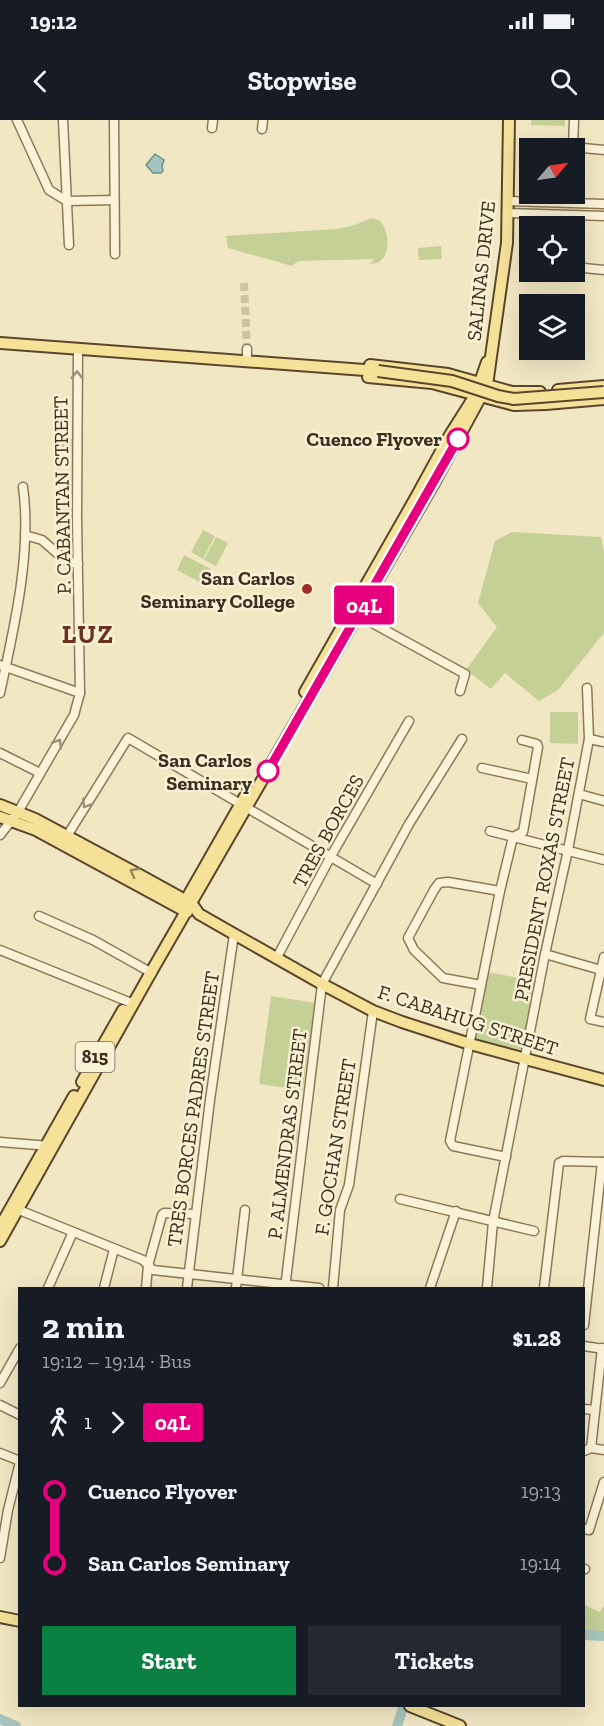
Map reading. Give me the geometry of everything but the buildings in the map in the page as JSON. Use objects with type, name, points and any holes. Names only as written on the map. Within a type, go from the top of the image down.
[{"type":"main road","name":"SALINAS DRIVE","points":[[484,384],[507,243],[509,120]]},
{"type":"main road","points":[[0,338],[9,338],[15,344]]},
{"type":"main road","points":[[0,345],[10,347],[15,344],[378,371],[452,381],[514,399],[604,392]]},
{"type":"main road","points":[[270,362],[298,360],[428,370],[517,392],[604,386]]},
{"type":"main road","points":[[270,362],[283,368],[297,370],[421,381],[452,387],[514,405]]},
{"type":"main road","points":[[451,375],[454,380],[452,387]]},
{"type":"main road","name":"815","points":[[0,1241],[49,1146],[354,613],[450,435],[470,411],[484,384]]},
{"type":"main road","points":[[452,387],[463,396],[470,411],[489,407],[604,399]]},
{"type":"main road","points":[[514,405],[512,398],[517,392]]},
{"type":"main road","points":[[0,805],[36,830],[186,907]]},
{"type":"main road","points":[[0,818],[36,819],[186,907]]},
{"type":"main road","name":"F. CABAHUG STREET","points":[[186,907],[373,1011],[402,1023],[470,1044],[604,1080]]},
{"type":"main road","name":"815","points":[[0,1227],[15,1208]]},
{"type":"main road","points":[[0,1617],[18,1621]]},
{"type":"main road","points":[[412,1707],[460,1726]]},
{"type":"street","points":[[17,120],[49,190],[66,201],[114,200]]},
{"type":"street","points":[[63,120],[69,245]]},
{"type":"street","points":[[114,120],[115,254]]},
{"type":"street","points":[[574,120],[573,147],[604,150]]},
{"type":"street","points":[[508,207],[604,204]]},
{"type":"street","points":[[508,207],[604,216]]},
{"type":"street","points":[[585,268],[604,270]]},
{"type":"street","name":"P. CABANTAN STREET","points":[[0,836],[15,817],[74,715],[80,693],[78,349]]},
{"type":"street","points":[[247,349],[247,360]]},
{"type":"street","points":[[0,693],[3,666],[18,599],[25,535],[23,487]]},
{"type":"street","points":[[25,535],[42,540],[66,561],[78,564]]},
{"type":"street","points":[[354,613],[465,674],[460,690]]},
{"type":"street","points":[[3,666],[80,693]]},
{"type":"street","name":"PRESIDENT ROXAS STREET","points":[[487,1287],[493,1222],[545,954],[579,794],[588,739],[586,688]]},
{"type":"street","name":"TRES BORCES","points":[[276,959],[331,856],[409,721]]},
{"type":"street","points":[[67,836],[128,738],[377,884]]},
{"type":"street","points":[[322,984],[409,824],[462,739]]},
{"type":"street","points":[[588,739],[604,742]]},
{"type":"street","points":[[506,1157],[451,1144],[500,891],[513,837],[523,832],[538,750],[537,744],[522,740]]},
{"type":"street","points":[[0,753],[40,773]]},
{"type":"street","points":[[482,768],[532,779]]},
{"type":"street","points":[[579,794],[604,801]]},
{"type":"street","points":[[490,831],[604,860]]},
{"type":"street","points":[[481,985],[443,978],[414,950],[408,938],[439,883],[448,882],[500,891]]},
{"type":"street","points":[[39,916],[93,940],[149,971]]},
{"type":"street","name":"TRES BORCES PADRES STREET","points":[[187,1287],[234,934]]},
{"type":"street","points":[[0,950],[131,1002]]},
{"type":"street","points":[[545,954],[601,970]]},
{"type":"street","points":[[604,957],[590,1019],[604,1022]]},
{"type":"street","name":"P. ALMENDRAS STREET","points":[[285,1286],[322,984]]},
{"type":"street","name":"F. GOCHAN STREET","points":[[333,1287],[340,1210],[348,1185],[373,1011]]},
{"type":"street","points":[[0,1142],[49,1146]]},
{"type":"street","points":[[544,1287],[560,1163],[563,1161],[603,1162],[585,1316]]},
{"type":"street","points":[[400,1199],[534,1231]]},
{"type":"street","points":[[15,1208],[142,1260],[153,1270],[237,1284],[302,1287]]},
{"type":"street","points":[[237,1284],[245,1210]]},
{"type":"street","points":[[430,1287],[456,1211]]},
{"type":"street","points":[[146,1287],[148,1266],[162,1214],[195,1214]]},
{"type":"street","points":[[48,1287],[73,1232]]},
{"type":"street","points":[[104,1287],[114,1249]]},
{"type":"street","points":[[585,1346],[603,1348],[587,1450],[604,1450]]},
{"type":"street","points":[[0,1383],[18,1352]]},
{"type":"street","points":[[0,1405],[18,1414]]},
{"type":"street","points":[[585,1409],[595,1410]]},
{"type":"street","points":[[0,1453],[18,1461]]},
{"type":"street","points":[[0,1558],[18,1470]]},
{"type":"street","points":[[585,1529],[589,1530],[604,1482]]},
{"type":"green space","points":[[531,120],[565,120],[565,126],[531,125]]},
{"type":"green space","points":[[371,218],[379,220],[383,225],[387,246],[382,259],[370,264],[374,259],[298,261],[292,266],[228,248],[226,236],[337,229]]},
{"type":"green space","points":[[441,246],[442,259],[419,260],[418,248]]},
{"type":"green space","points":[[56,439],[72,439],[71,453],[55,453]]},
{"type":"green space","points":[[203,530],[215,536],[203,559],[191,552]]},
{"type":"green space","points":[[512,532],[601,537],[604,552],[604,633],[558,690],[539,701],[505,673],[491,689],[466,670],[497,627],[478,603],[495,541]]},
{"type":"green space","points":[[216,537],[228,543],[216,566],[204,560]]},
{"type":"green space","points":[[184,555],[211,569],[203,584],[177,570]]},
{"type":"green space","points":[[550,712],[578,712],[578,744],[550,743]]},
{"type":"green space","points":[[487,972],[535,981],[521,1052],[473,1040]]},
{"type":"green space","points":[[271,996],[315,1003],[303,1090],[259,1084]]},
{"type":"green space","points":[[287,1129],[298,1130],[297,1142],[286,1141]]},
{"type":"green space","points":[[585,1605],[600,1612],[604,1605],[604,1632],[601,1630],[594,1634],[585,1633]]},
{"type":"water","points":[[155,154],[164,160],[161,173],[153,173],[146,165]]},
{"type":"waterway","points":[[585,1635],[604,1636]]},
{"type":"waterway","points":[[397,1726],[403,1708]]},
{"type":"waterway","points":[[0,1719],[16,1726]]},
{"type":"tunnel","points":[[244,283],[247,349]]},
{"type":"bus line","name":"04L","points":[[268,771],[458,439]]},
{"type":"place","name":"Cuenco Flyover","points":[[458,439]]},
{"type":"place","name":"San Carlos Seminary College","points":[[307,589]]},
{"type":"place","name":"San Carlos Seminary","points":[[268,771]]},
{"type":"district","name":"LUZ","points":[[88,634]]}]
